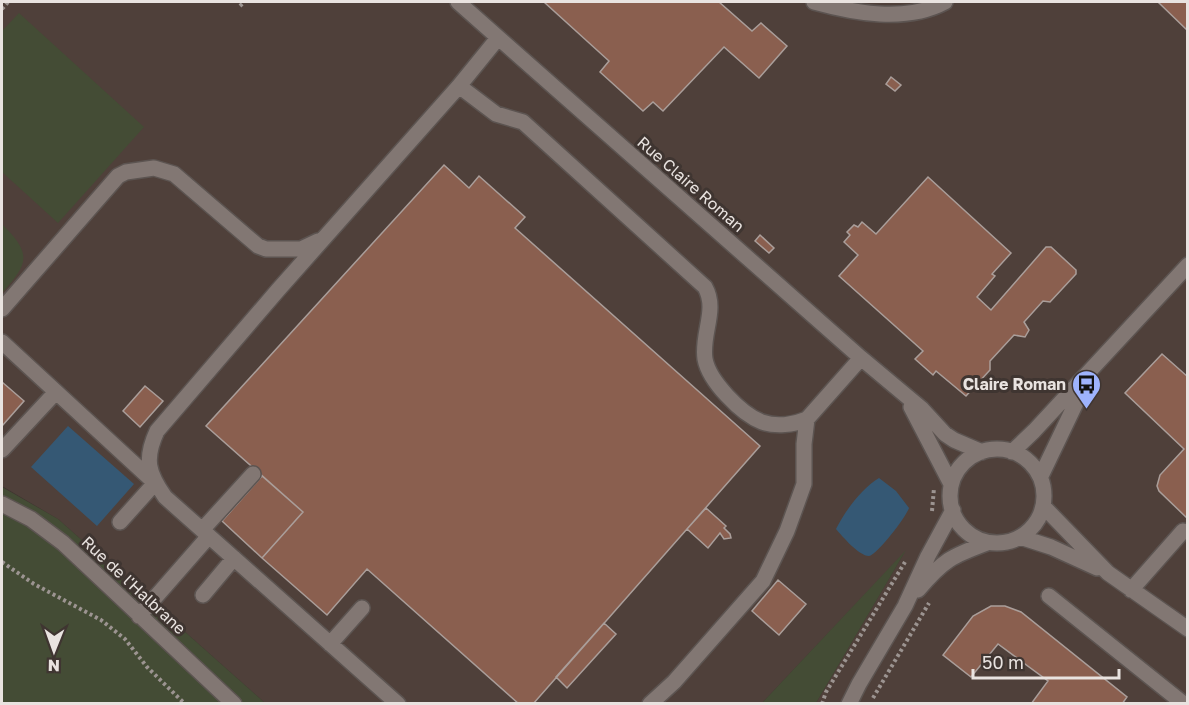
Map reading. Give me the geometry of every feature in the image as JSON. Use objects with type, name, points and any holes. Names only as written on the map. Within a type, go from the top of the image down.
[{"type":"street","name":"Rue Claire Roman","points":[[458,2],[861,358],[922,409],[945,434],[982,452]]},
{"type":"street","points":[[814,2],[847,11],[892,14],[931,9],[945,2]]},
{"type":"street","points":[[155,483],[149,466],[150,446],[157,431],[459,86],[498,38]]},
{"type":"street","points":[[459,86],[496,114],[523,122],[705,287],[710,294],[711,305],[704,345],[705,360],[714,381],[728,396],[762,422],[787,425],[807,419],[861,358]]},
{"type":"street","points":[[2,309],[118,176],[126,172],[154,168],[174,174],[258,246],[276,250],[301,249],[324,238]]},
{"type":"street","points":[[1012,452],[1188,264]]},
{"type":"street","points":[[2,342],[155,483],[165,497],[398,704]]},
{"type":"street","points":[[905,606],[933,573],[956,554],[987,543],[1009,541],[1030,530],[1044,507],[1041,476],[1092,369]]},
{"type":"street","name":"Rue Claire Roman","points":[[902,392],[924,429],[951,484]]},
{"type":"street","points":[[2,450],[55,393]]},
{"type":"street","points":[[650,704],[674,682],[763,581],[787,531],[804,484],[804,444],[807,419]]},
{"type":"street","points":[[987,543],[971,536],[957,519],[953,510],[951,484],[964,464],[982,452],[994,450],[1012,452],[1028,460],[1041,476]]},
{"type":"street","points":[[139,616],[253,474]]},
{"type":"street","points":[[120,522],[155,483]]},
{"type":"street","name":"Rue de l'Halbrane","points":[[2,504],[45,528],[234,704]]},
{"type":"street","points":[[1044,507],[1108,573],[1188,629]]},
{"type":"street","points":[[849,704],[905,606],[953,510]]},
{"type":"street","points":[[1131,590],[1183,531]]},
{"type":"street","points":[[1020,537],[1051,547],[1108,573]]},
{"type":"street","points":[[203,595],[234,558]]},
{"type":"street","points":[[1049,596],[1184,704]]},
{"type":"street","points":[[330,644],[362,608]]},
{"type":"path","points":[[2,9],[8,2]]},
{"type":"path","points":[[240,6],[244,2]]},
{"type":"path","points":[[931,517],[935,483]]},
{"type":"path","points":[[822,704],[906,559]]},
{"type":"path","points":[[2,562],[33,584],[101,620],[125,639],[147,667],[185,704]]},
{"type":"path","points":[[870,704],[930,602]]},
{"type":"shaded area","points":[[2,2],[1187,2],[1187,703],[816,703],[904,553],[762,703],[265,703],[58,519],[2,486]]},
{"type":"green space","points":[[19,13],[144,127],[58,223],[2,172],[2,31]]},
{"type":"green space","points":[[2,224],[18,243],[23,258],[18,274],[2,293]]},
{"type":"green space","points":[[2,487],[58,519],[265,703],[2,703]]},
{"type":"green space","points":[[906,550],[816,703],[762,703]]},
{"type":"water","points":[[68,426],[134,484],[97,526],[31,467]]},
{"type":"water","points":[[879,478],[896,491],[909,508],[891,535],[869,556],[846,541],[836,529],[855,500]]},
{"type":"building","points":[[544,2],[719,2],[752,31],[761,23],[787,46],[759,78],[724,47],[663,111],[653,102],[643,111],[600,72],[609,61]]},
{"type":"building","points":[[1158,2],[1188,2],[1188,31]]},
{"type":"building","points":[[891,77],[901,85],[895,91],[886,84]]},
{"type":"building","points":[[444,165],[469,188],[479,176],[525,217],[515,228],[760,446],[533,704],[519,704],[367,569],[327,615],[262,558],[303,512],[206,426]]},
{"type":"building","points":[[928,177],[1011,253],[992,274],[995,276],[977,297],[991,310],[1046,247],[1051,247],[1076,270],[1076,274],[1050,302],[1043,301],[1024,322],[1029,330],[1025,337],[1014,335],[990,361],[990,370],[966,396],[936,371],[933,375],[915,359],[923,351],[839,276],[858,255],[844,242],[850,235],[847,232],[854,225],[858,227],[862,222],[876,234]]},
{"type":"building","points":[[760,235],[774,248],[769,253],[755,241]]},
{"type":"building","points":[[1162,354],[1188,377],[1188,519],[1159,491],[1157,486],[1160,475],[1184,449],[1125,393]]},
{"type":"building","points":[[2,382],[24,401],[2,426]]},
{"type":"building","points":[[145,386],[163,401],[140,427],[123,411]]},
{"type":"building","points":[[262,476],[303,512],[262,558],[222,521]]},
{"type":"building","points":[[706,508],[726,526],[724,528],[731,538],[724,539],[720,533],[708,548],[687,529]]},
{"type":"building","points":[[778,580],[806,604],[779,635],[752,611]]},
{"type":"building","points":[[991,606],[1005,606],[1021,612],[1127,697],[1122,704],[1031,704],[1048,681],[998,644],[971,677],[943,655],[973,616]]},
{"type":"building","points":[[604,623],[616,634],[567,688],[556,677]]},
{"type":"place","name":"Claire Roman","points":[[1087,410]]}]
